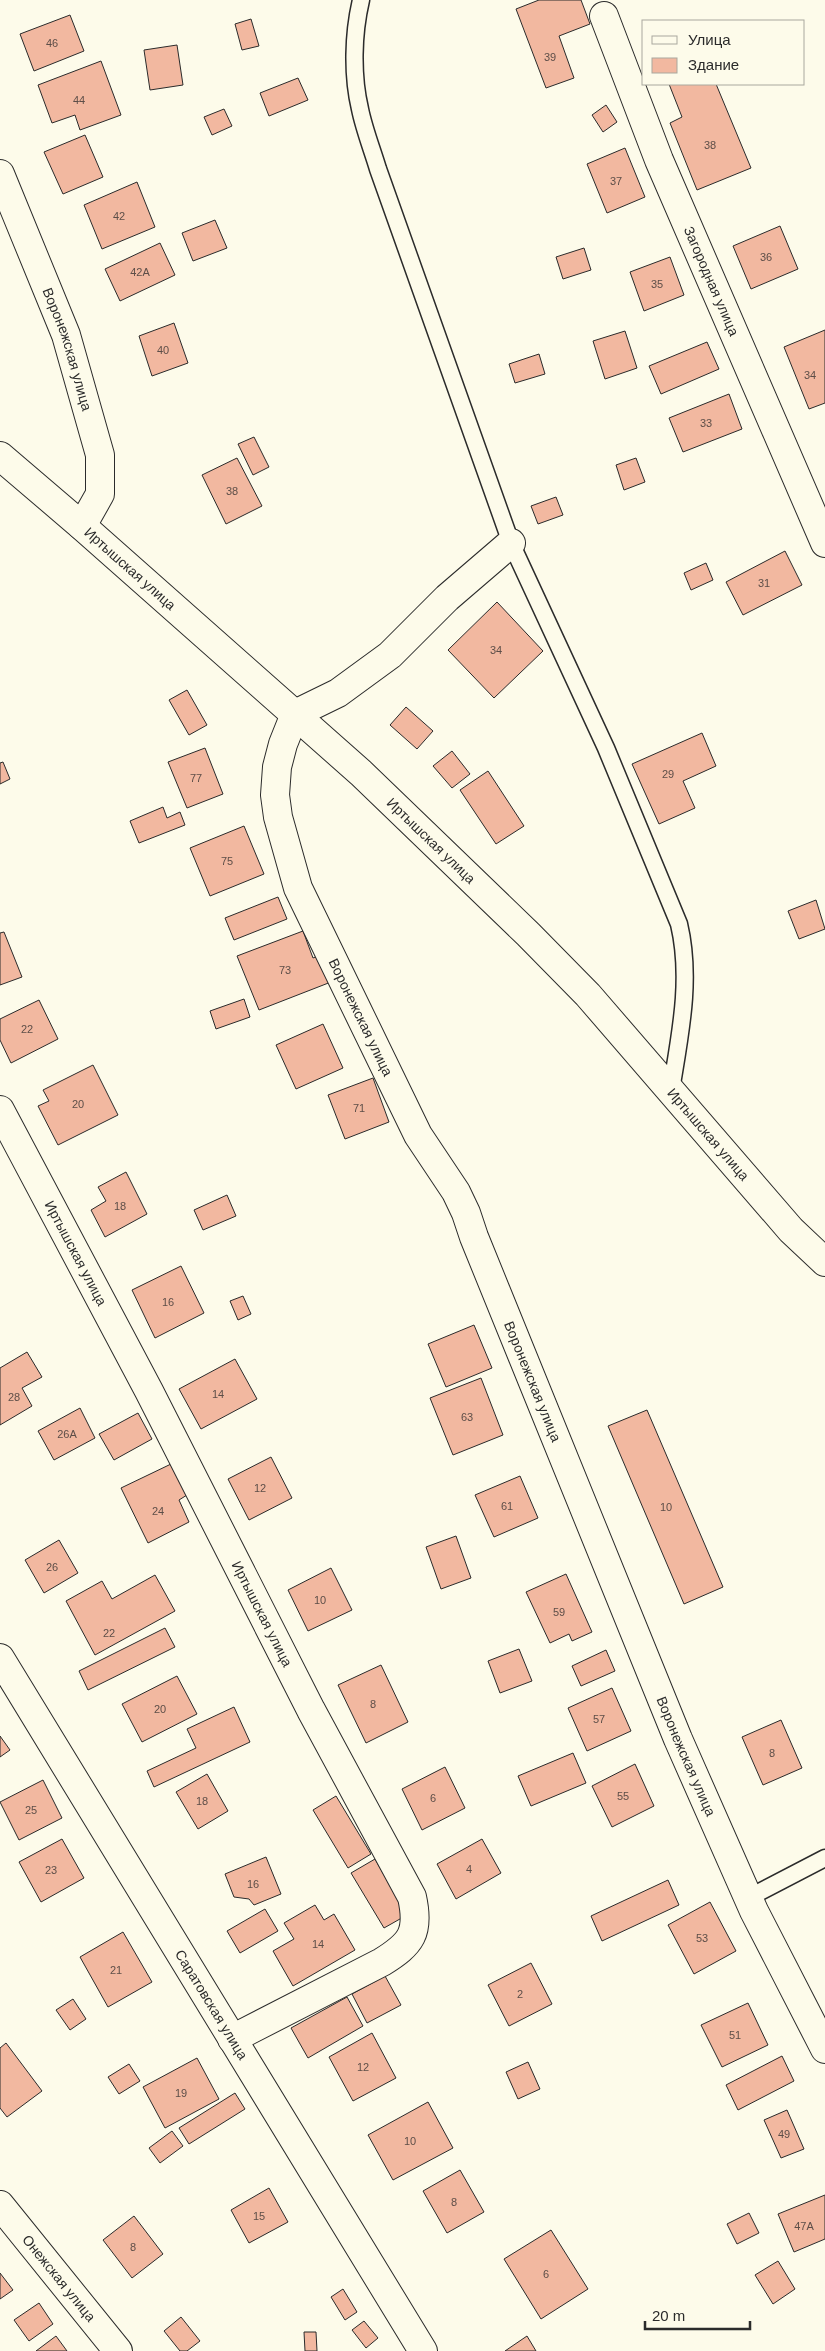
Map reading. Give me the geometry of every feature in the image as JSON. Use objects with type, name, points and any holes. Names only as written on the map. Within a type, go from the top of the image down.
[{"type":"street","name":"Загородная улица","points":[[604,16],[659,160],[825,543]]},
{"type":"street","name":"Воронежская улица","points":[[0,174],[66,335],[100,455],[100,494],[82,526]]},
{"type":"street","name":"Иртышская улица","points":[[0,456],[82,526],[360,773],[528,934],[588,995],[792,1230],[825,1262]]},
{"type":"street","points":[[294,714],[338,693],[390,655],[447,598],[511,543]]},
{"type":"street","name":"Воронежская улица","points":[[294,714],[277,767],[275,795],[278,817],[298,888],[418,1135],[456,1192],[466,1213],[474,1238],[678,1739],[748,1898],[825,2049]]},
{"type":"street","name":"Иртышская улица","points":[[0,1110],[149,1391],[311,1710],[412,1897],[414,1907],[413,1930],[402,1949],[382,1962],[232,2039]]},
{"type":"street","name":"Саратовская улица","points":[[0,1658],[424,2351]]},
{"type":"street","name":"Онежская улица","points":[[0,2205],[118,2351]]},
{"type":"lane","points":[[361,0],[356,37],[355,66],[359,108],[434,332],[511,543],[606,748],[679,924],[685,947],[685,988],[671,1090]]},
{"type":"lane","points":[[748,1898],[825,1858]]},
{"type":"building","points":[[539,0],[581,0],[590,24],[559,36],[574,78],[546,88],[516,9]]},
{"type":"building","points":[[70,15],[84,51],[34,71],[20,34]]},
{"type":"building","points":[[251,19],[259,46],[242,50],[235,24]]},
{"type":"building","points":[[177,45],[183,85],[150,90],[144,50]]},
{"type":"building","points":[[101,61],[121,115],[80,130],[75,115],[52,123],[38,85]]},
{"type":"building","points":[[298,78],[308,100],[269,116],[260,93]]},
{"type":"building","points":[[669,85],[716,85],[751,168],[697,190],[670,123],[682,117]]},
{"type":"building","points":[[606,105],[617,122],[603,132],[592,115]]},
{"type":"building","points":[[224,109],[232,126],[212,135],[204,117]]},
{"type":"building","points":[[85,135],[103,177],[63,194],[44,152]]},
{"type":"building","points":[[625,148],[645,197],[607,213],[587,164]]},
{"type":"building","points":[[137,182],[155,227],[102,249],[84,205]]},
{"type":"building","points":[[215,220],[227,248],[193,261],[182,233]]},
{"type":"building","points":[[780,226],[798,269],[751,289],[733,246]]},
{"type":"building","points":[[160,243],[175,275],[120,301],[105,269]]},
{"type":"building","points":[[584,248],[591,270],[563,279],[556,257]]},
{"type":"building","points":[[670,257],[684,295],[644,311],[630,272]]},
{"type":"building","points":[[174,323],[188,363],[152,376],[139,336]]},
{"type":"building","points":[[825,330],[825,403],[809,409],[784,347]]},
{"type":"building","points":[[625,331],[637,368],[605,379],[593,341]]},
{"type":"building","points":[[707,342],[719,369],[661,394],[649,366]]},
{"type":"building","points":[[539,354],[545,374],[515,383],[509,364]]},
{"type":"building","points":[[729,394],[742,429],[683,452],[669,418]]},
{"type":"building","points":[[254,437],[269,467],[253,475],[238,444]]},
{"type":"building","points":[[237,458],[262,506],[226,524],[202,475]]},
{"type":"building","points":[[636,458],[645,482],[624,490],[616,465]]},
{"type":"building","points":[[556,497],[563,515],[538,524],[531,506]]},
{"type":"building","points":[[785,551],[802,585],[743,615],[726,582]]},
{"type":"building","points":[[706,563],[713,580],[691,590],[684,573]]},
{"type":"building","points":[[497,602],[543,651],[494,698],[448,650]]},
{"type":"building","points":[[187,690],[207,725],[189,735],[169,700]]},
{"type":"building","points":[[406,707],[433,731],[417,749],[390,725]]},
{"type":"building","points":[[702,733],[716,766],[683,781],[695,808],[659,824],[632,764]]},
{"type":"building","points":[[205,748],[223,794],[187,808],[168,762]]},
{"type":"building","points":[[452,751],[470,774],[452,788],[433,766]]},
{"type":"building","points":[[3,762],[10,779],[0,784],[0,763]]},
{"type":"building","points":[[488,771],[524,826],[496,844],[460,790]]},
{"type":"building","points":[[163,807],[167,818],[180,812],[185,825],[139,843],[130,821]]},
{"type":"building","points":[[244,826],[264,874],[210,896],[190,848]]},
{"type":"building","points":[[278,897],[287,919],[234,940],[225,918]]},
{"type":"building","points":[[816,900],[825,929],[799,939],[788,911]]},
{"type":"building","points":[[303,931],[313,958],[320,955],[331,982],[259,1010],[237,956]]},
{"type":"building","points":[[4,932],[22,977],[0,985],[0,933]]},
{"type":"building","points":[[244,999],[250,1017],[216,1029],[210,1011]]},
{"type":"building","points":[[39,1000],[58,1039],[11,1063],[0,1040],[0,1019]]},
{"type":"building","points":[[323,1024],[343,1068],[296,1089],[276,1045]]},
{"type":"building","points":[[93,1065],[118,1115],[58,1145],[38,1106],[49,1101],[43,1090]]},
{"type":"building","points":[[373,1078],[389,1122],[345,1139],[328,1095]]},
{"type":"building","points":[[126,1172],[147,1214],[105,1237],[91,1210],[106,1201],[98,1187]]},
{"type":"building","points":[[227,1195],[236,1216],[203,1230],[194,1210]]},
{"type":"building","points":[[181,1266],[204,1313],[155,1338],[132,1290]]},
{"type":"building","points":[[243,1296],[251,1314],[238,1320],[230,1301]]},
{"type":"building","points":[[474,1325],[492,1368],[446,1387],[428,1344]]},
{"type":"building","points":[[27,1352],[42,1377],[22,1388],[32,1406],[0,1425],[0,1368]]},
{"type":"building","points":[[235,1359],[257,1399],[201,1429],[179,1389]]},
{"type":"building","points":[[481,1378],[503,1435],[453,1455],[430,1398]]},
{"type":"building","points":[[80,1408],[95,1438],[54,1460],[38,1431]]},
{"type":"building","points":[[647,1410],[723,1587],[684,1604],[608,1426]]},
{"type":"building","points":[[138,1413],[152,1439],[114,1460],[99,1434]]},
{"type":"building","points":[[271,1457],[292,1498],[249,1520],[228,1479]]},
{"type":"building","points":[[171,1464],[187,1495],[179,1500],[189,1522],[148,1543],[121,1488]]},
{"type":"building","points":[[520,1476],[538,1518],[494,1537],[475,1495]]},
{"type":"building","points":[[456,1536],[471,1578],[441,1589],[426,1547]]},
{"type":"building","points":[[59,1540],[78,1573],[44,1593],[25,1560]]},
{"type":"building","points":[[331,1568],[352,1610],[308,1631],[288,1590]]},
{"type":"building","points":[[566,1574],[592,1632],[572,1641],[569,1634],[550,1643],[526,1592]]},
{"type":"building","points":[[155,1575],[175,1611],[95,1655],[66,1601],[102,1581],[112,1599]]},
{"type":"building","points":[[165,1628],[175,1647],[88,1690],[79,1671]]},
{"type":"building","points":[[519,1649],[532,1681],[500,1693],[488,1661]]},
{"type":"building","points":[[606,1650],[615,1671],[581,1686],[572,1666]]},
{"type":"building","points":[[381,1665],[408,1722],[366,1743],[338,1685]]},
{"type":"building","points":[[177,1676],[197,1714],[142,1742],[122,1704]]},
{"type":"building","points":[[612,1688],[631,1731],[587,1751],[568,1708]]},
{"type":"building","points":[[234,1707],[250,1742],[154,1787],[147,1771],[196,1748],[187,1729]]},
{"type":"building","points":[[781,1720],[802,1768],[763,1785],[742,1737]]},
{"type":"building","points":[[0,1736],[10,1750],[0,1757]]},
{"type":"building","points":[[573,1753],[586,1783],[531,1806],[518,1776]]},
{"type":"building","points":[[635,1764],[654,1806],[612,1827],[592,1786]]},
{"type":"building","points":[[445,1767],[465,1808],[422,1830],[402,1789]]},
{"type":"building","points":[[207,1774],[228,1811],[198,1829],[176,1792]]},
{"type":"building","points":[[43,1780],[62,1818],[19,1840],[0,1802]]},
{"type":"building","points":[[336,1796],[371,1854],[348,1868],[313,1810]]},
{"type":"building","points":[[62,1839],[84,1878],[41,1902],[19,1862]]},
{"type":"building","points":[[482,1839],[501,1873],[456,1899],[437,1864]]},
{"type":"building","points":[[266,1857],[281,1894],[254,1905],[249,1899],[234,1897],[225,1874]]},
{"type":"building","points":[[375,1859],[407,1915],[384,1928],[351,1873]]},
{"type":"building","points":[[668,1880],[679,1905],[602,1941],[591,1916]]},
{"type":"building","points":[[710,1902],[736,1951],[694,1974],[668,1925]]},
{"type":"building","points":[[315,1905],[324,1920],[334,1914],[355,1950],[293,1986],[273,1951],[294,1939],[284,1923]]},
{"type":"building","points":[[265,1909],[278,1931],[240,1953],[227,1931]]},
{"type":"building","points":[[123,1932],[152,1982],[108,2007],[80,1957]]},
{"type":"building","points":[[531,1963],[552,2004],[509,2026],[488,1985]]},
{"type":"building","points":[[385,1976],[401,2005],[367,2023],[352,1994]]},
{"type":"building","points":[[347,1997],[363,2026],[308,2058],[291,2028]]},
{"type":"building","points":[[73,1999],[86,2019],[70,2030],[56,2010]]},
{"type":"building","points":[[748,2003],[768,2045],[722,2067],[701,2025]]},
{"type":"building","points":[[372,2033],[396,2078],[353,2101],[329,2057]]},
{"type":"building","points":[[6,2043],[42,2091],[7,2117],[0,2108],[0,2048]]},
{"type":"building","points":[[782,2056],[794,2081],[738,2110],[726,2085]]},
{"type":"building","points":[[197,2058],[219,2099],[165,2128],[143,2087]]},
{"type":"building","points":[[528,2062],[540,2089],[518,2099],[506,2072]]},
{"type":"building","points":[[129,2064],[140,2081],[119,2094],[108,2077]]},
{"type":"building","points":[[235,2093],[245,2109],[189,2144],[179,2128]]},
{"type":"building","points":[[428,2102],[453,2148],[393,2180],[368,2135]]},
{"type":"building","points":[[787,2110],[804,2149],[781,2158],[764,2120]]},
{"type":"building","points":[[172,2131],[183,2146],[160,2163],[149,2148]]},
{"type":"building","points":[[460,2170],[484,2212],[447,2233],[423,2191]]},
{"type":"building","points":[[269,2188],[288,2222],[249,2243],[231,2210]]},
{"type":"building","points":[[825,2195],[825,2239],[794,2252],[778,2214]]},
{"type":"building","points":[[749,2213],[759,2233],[737,2244],[727,2224]]},
{"type":"building","points":[[134,2216],[163,2254],[132,2278],[103,2240]]},
{"type":"building","points":[[551,2230],[588,2289],[541,2319],[504,2259]]},
{"type":"building","points":[[778,2261],[795,2289],[773,2304],[755,2275]]},
{"type":"building","points":[[0,2273],[13,2290],[0,2299]]},
{"type":"building","points":[[343,2289],[357,2312],[345,2320],[331,2297]]},
{"type":"building","points":[[39,2303],[53,2324],[29,2341],[14,2320]]},
{"type":"building","points":[[181,2317],[200,2341],[187,2351],[180,2351],[164,2331]]},
{"type":"building","points":[[364,2321],[378,2338],[366,2348],[352,2330]]},
{"type":"building","points":[[304,2332],[316,2332],[317,2351],[305,2351]]},
{"type":"building","points":[[56,2336],[67,2351],[36,2351]]},
{"type":"building","points":[[527,2336],[536,2351],[505,2351]]}]
